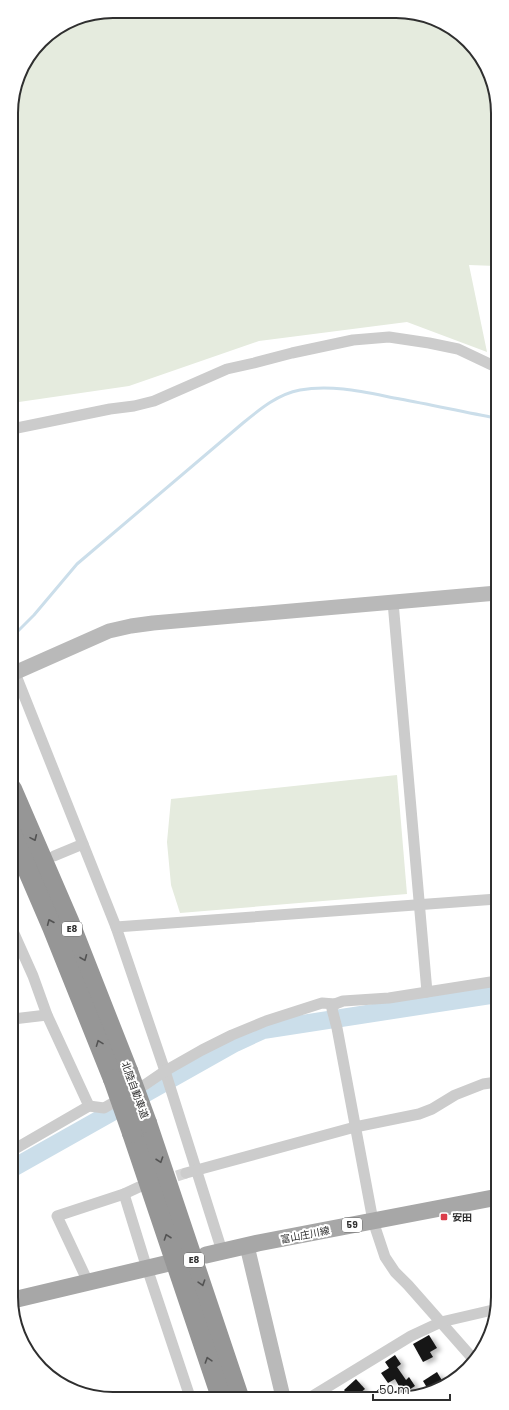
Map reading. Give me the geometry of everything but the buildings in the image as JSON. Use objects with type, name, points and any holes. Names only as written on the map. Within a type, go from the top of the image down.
[{"type":"highway","name":"北陸自動車道","points":[[18,804],[69,921],[121,1075],[237,1392]]},
{"type":"highway","name":"北陸自動車道","points":[[18,848],[52,927],[121,1075]]},
{"type":"highway","name":"北陸自動車道","points":[[140,1128],[219,1392]]},
{"type":"main road","name":"富山庄川線","points":[[214,1253],[491,1197]]},
{"type":"main road","points":[[18,1299],[165,1264]]},
{"type":"street","points":[[18,428],[110,408],[134,406],[154,401],[227,369],[353,340],[389,337],[429,343],[458,349],[491,365]]},
{"type":"street","points":[[18,671],[108,631],[130,626],[491,594]]},
{"type":"street","points":[[393,602],[427,992]]},
{"type":"street","points":[[18,685],[116,927],[166,1073],[197,1171],[214,1253]]},
{"type":"street","points":[[54,856],[83,844]]},
{"type":"street","points":[[116,927],[491,899]]},
{"type":"street","points":[[18,942],[33,976],[47,1014],[89,1106]]},
{"type":"street","points":[[334,1007],[343,1001],[389,998],[491,982]]},
{"type":"street","points":[[18,1147],[89,1106],[104,1108],[166,1073],[202,1050],[232,1035],[266,1021],[322,1003],[334,1007]]},
{"type":"street","points":[[334,1007],[373,1221],[385,1258],[395,1272],[471,1356]]},
{"type":"street","points":[[18,1018],[47,1014]]},
{"type":"street","points":[[186,1173],[355,1127],[420,1114],[432,1109],[455,1095],[483,1084],[491,1083]]},
{"type":"street","points":[[88,1282],[57,1216],[124,1194],[139,1187]]},
{"type":"street","points":[[124,1194],[188,1392]]},
{"type":"street","points":[[248,1246],[282,1392]]},
{"type":"street","points":[[319,1392],[411,1336],[440,1322],[490,1311]]},
{"type":"shaded area","points":[[106,18],[403,18],[427,23],[438,28],[454,38],[463,46],[475,60],[481,71],[486,82],[491,106],[491,266],[469,265],[487,352],[407,322],[259,341],[129,386],[18,402],[18,106],[25,76],[41,50],[60,34],[76,25]]},
{"type":"shaded area","points":[[397,775],[407,894],[180,913],[171,885],[167,842],[171,799]]},
{"type":"waterway","points":[[18,631],[34,615],[77,564],[249,418],[263,407],[284,395],[313,388],[351,390],[491,417]]},
{"type":"waterway","points":[[18,1165],[235,1043],[263,1030],[491,995]]},
{"type":"tunnel","points":[[161,1181],[186,1173]]},
{"type":"place","name":"安田","points":[[444,1217]]}]
